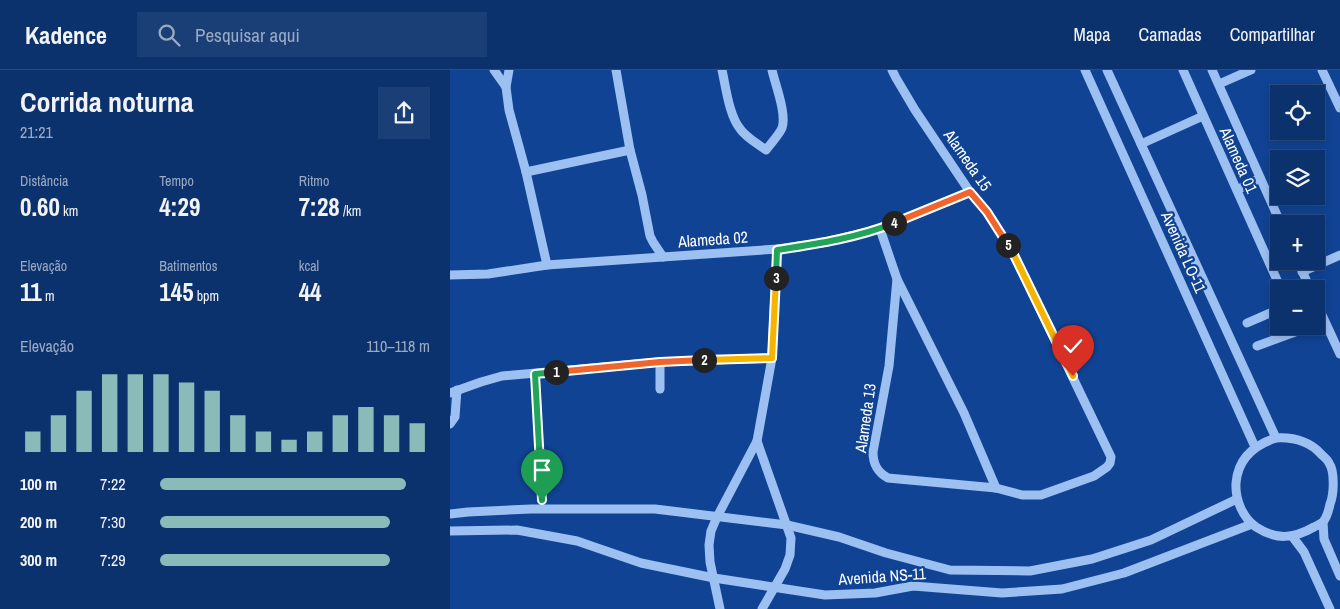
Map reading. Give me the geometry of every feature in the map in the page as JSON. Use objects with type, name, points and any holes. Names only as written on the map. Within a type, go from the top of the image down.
[{"type":"street","points":[[494,70],[506,86]]},
{"type":"street","points":[[509,70],[506,86],[509,110],[526,172],[547,265]]},
{"type":"street","points":[[616,70],[630,150],[650,236],[663,257]]},
{"type":"street","points":[[722,70],[729,101],[739,127],[742,132],[766,150],[782,129],[783,124],[782,110],[772,70]]},
{"type":"street","name":"Alameda 15","points":[[892,70],[915,110],[970,192],[987,212],[1013,253],[1111,457]]},
{"type":"street","name":"Avenida LO-11","points":[[1085,70],[1255,447]]},
{"type":"street","name":"Avenida LO-11","points":[[1106,70],[1276,438]]},
{"type":"street","name":"Alameda 01","points":[[1183,70],[1277,280]]},
{"type":"street","points":[[1212,70],[1277,215]]},
{"type":"street","points":[[1219,84],[1251,70]]},
{"type":"street","points":[[1322,70],[1336,88],[1340,108]]},
{"type":"street","points":[[1141,144],[1203,116]]},
{"type":"street","points":[[526,172],[630,150]]},
{"type":"street","points":[[1237,190],[1260,178]]},
{"type":"street","name":"Alameda 02","points":[[450,275],[488,274],[547,265],[777,250],[821,244],[880,229],[970,192]]},
{"type":"street","name":"Alameda 13","points":[[880,229],[897,279],[964,413],[996,488]]},
{"type":"street","points":[[720,609],[710,562],[709,545],[711,532],[717,517],[758,441],[772,358],[777,250]]},
{"type":"street","points":[[1306,280],[1302,272],[1340,255]]},
{"type":"street","name":"Alameda 13","points":[[897,279],[889,366],[872,452],[874,465],[878,471],[888,478],[996,488],[1022,496],[1041,495],[1094,476],[1107,467],[1111,457]]},
{"type":"street","points":[[1247,324],[1270,313]]},
{"type":"street","points":[[1325,322],[1340,354]]},
{"type":"street","points":[[1257,346],[1287,335]]},
{"type":"street","points":[[450,424],[455,417],[454,392],[502,376],[660,362],[772,358]]},
{"type":"street","points":[[660,362],[660,389]]},
{"type":"street","points":[[535,374],[542,500]]},
{"type":"street","points":[[1323,522],[1304,533],[1292,536],[1278,536],[1264,532],[1252,524],[1243,512],[1237,499],[1236,484],[1238,470],[1245,458],[1255,447],[1276,438],[1298,440],[1318,450],[1330,463],[1334,495],[1323,522],[1324,539],[1340,576]]},
{"type":"street","points":[[758,441],[791,538],[790,555],[785,569],[762,609]]},
{"type":"street","points":[[1330,463],[1340,458]]},
{"type":"street","name":"Avenida NS-11","points":[[450,514],[532,509],[655,509],[787,525],[839,537],[886,554],[950,570],[1030,571],[1092,559],[1151,540],[1237,499]]},
{"type":"street","name":"Avenida NS-11","points":[[450,531],[517,530],[577,541],[641,564],[714,578],[825,595],[875,593],[913,586],[1002,593],[1062,589],[1124,573],[1252,524]]},
{"type":"street","points":[[1292,536],[1304,552],[1330,609]]},
{"type":"route","points":[[542,500],[535,374],[660,362],[772,358],[777,250],[821,244],[880,229],[970,192],[987,212],[1013,253],[1073,376]]}]
